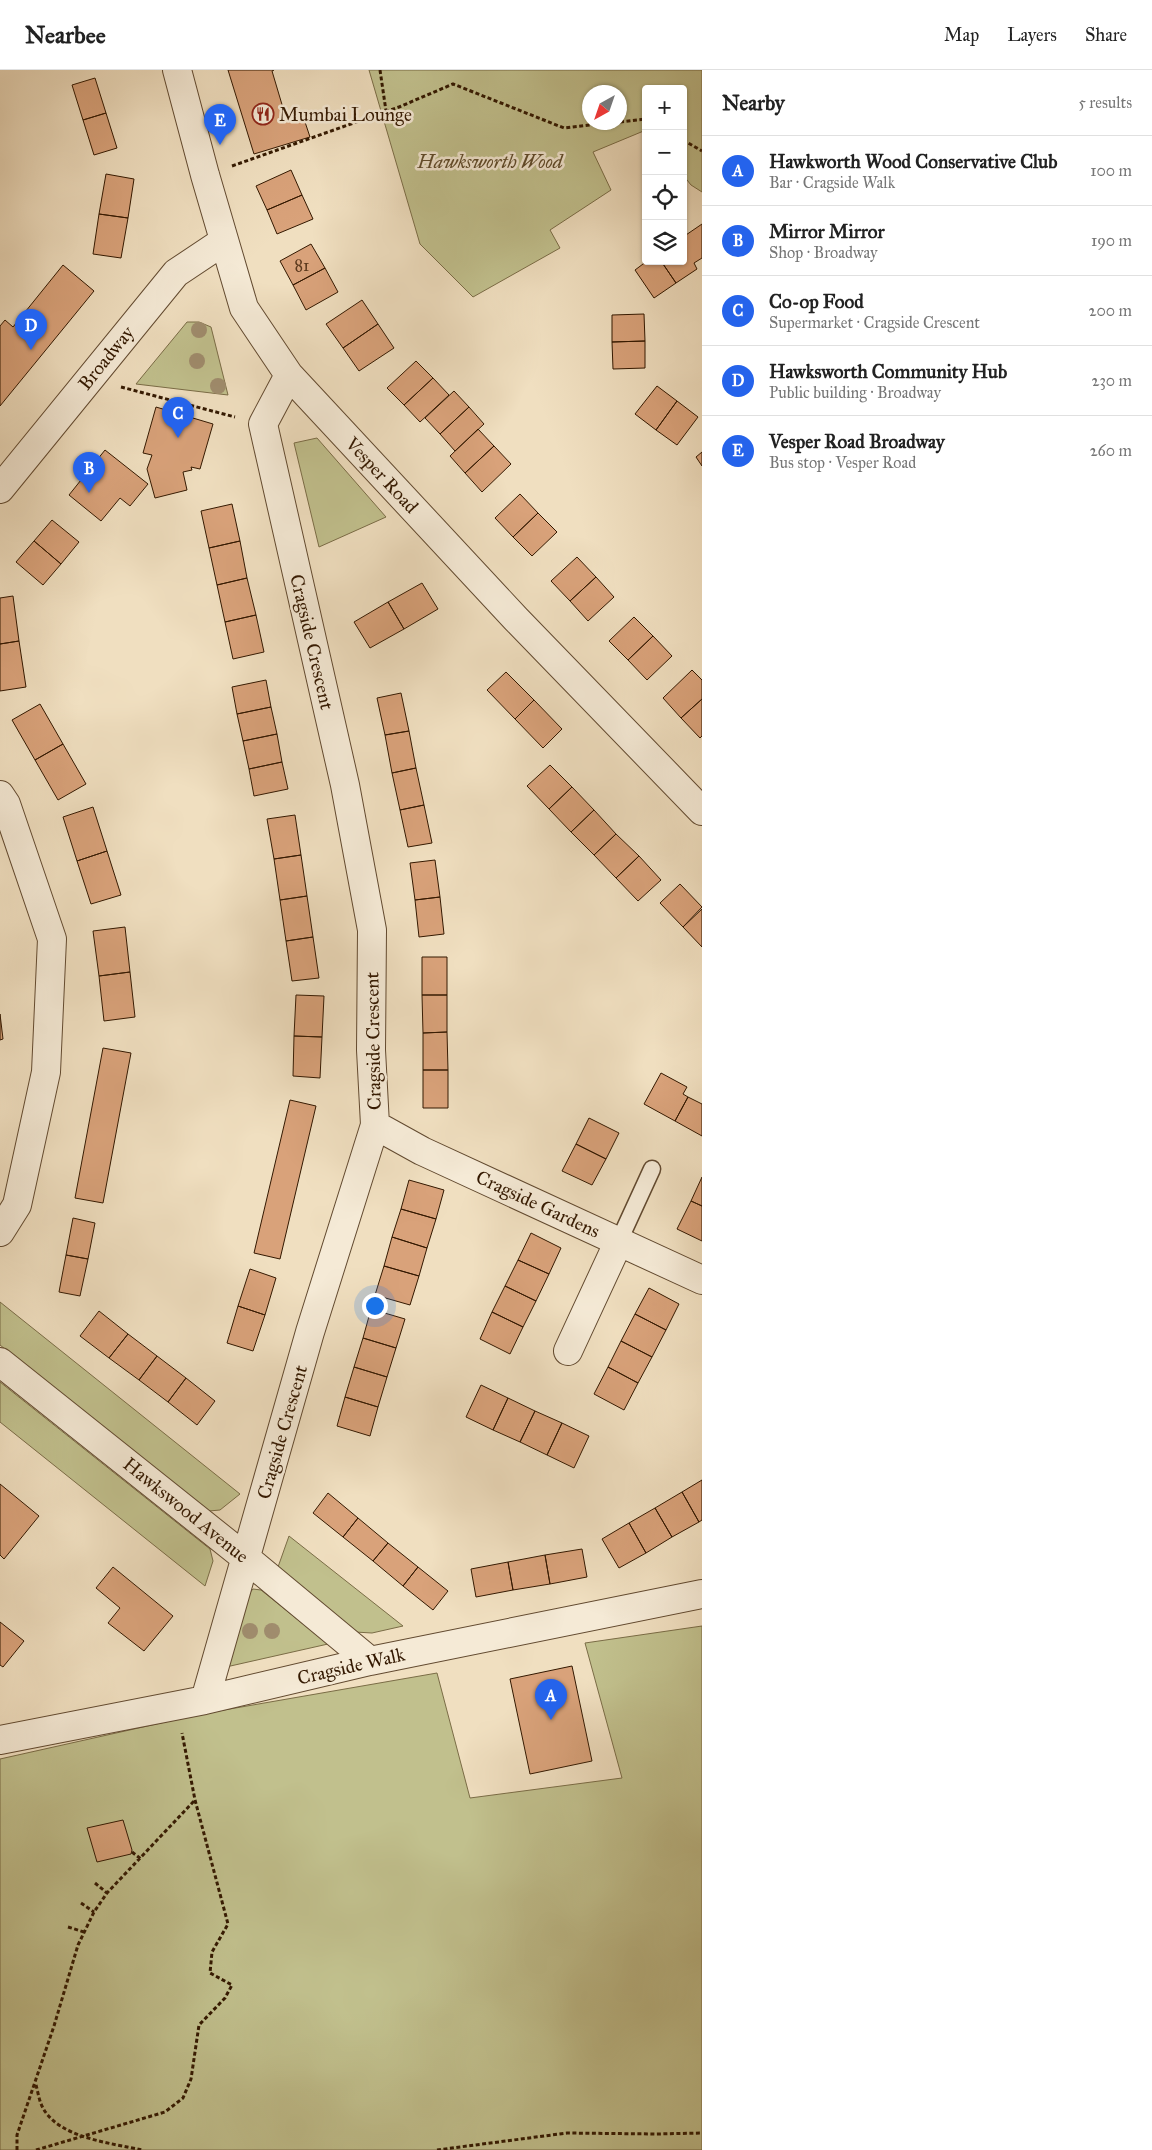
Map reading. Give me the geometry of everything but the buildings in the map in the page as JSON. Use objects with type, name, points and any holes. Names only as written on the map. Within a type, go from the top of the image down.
[{"type":"street","name":"Vesper Road","points":[[177,70],[205,175],[244,308],[289,375],[516,619],[701,807]]},
{"type":"street","name":"Broadway","points":[[0,489],[176,273],[224,241]]},
{"type":"street","points":[[262,424],[289,375]]},
{"type":"street","name":"Cragside Crescent","points":[[205,1700],[247,1559],[310,1332],[375,1125],[371,1050],[372,930],[345,785],[262,424]]},
{"type":"street","points":[[0,795],[6,804],[52,939],[46,1072],[17,1205],[0,1232]]},
{"type":"street","name":"Cragside Gardens","points":[[375,1125],[422,1151],[702,1280]]},
{"type":"street","points":[[568,1351],[620,1241]]},
{"type":"street","name":"Hawkswood Avenue","points":[[0,1362],[247,1559],[370,1660]]},
{"type":"street","name":"Cragside Walk","points":[[0,1740],[205,1700],[370,1660],[702,1594]]},
{"type":"lane","points":[[620,1241],[652,1169]]},
{"type":"path","points":[[380,70],[386,111]]},
{"type":"path","points":[[205,175],[386,111],[453,84],[564,128],[582,126]]},
{"type":"path","points":[[627,121],[642,119]]},
{"type":"path","points":[[687,142],[702,151]]},
{"type":"path","points":[[90,378],[262,424]]},
{"type":"path","points":[[36,2150],[165,2112],[183,2098],[191,2079],[199,2025],[225,1998],[232,1985],[210,1973],[212,1952],[228,1924],[195,1800],[176,1706]]},
{"type":"path","points":[[18,2150],[17,2135],[84,1932],[94,1912],[107,1893],[195,1800]]},
{"type":"path","points":[[132,1852],[141,1859]]},
{"type":"path","points":[[95,1883],[107,1893]]},
{"type":"path","points":[[80,1903],[94,1912]]},
{"type":"path","points":[[68,1927],[84,1932]]},
{"type":"path","points":[[35,2084],[43,2108],[56,2122],[80,2136],[142,2150]]},
{"type":"path","points":[[437,2150],[567,2133],[702,2133]]},
{"type":"green space","name":"Hawksworth Wood","points":[[369,70],[702,70],[702,192],[687,180],[687,85],[642,85],[642,132],[593,152],[611,190],[550,230],[560,248],[473,297],[420,244]]},
{"type":"green space","points":[[187,322],[199,322],[211,327],[228,395],[136,384]]},
{"type":"green space","points":[[317,438],[386,517],[319,547],[294,443]]},
{"type":"green space","points":[[0,1302],[240,1494],[220,1510],[209,1511],[0,1345]]},
{"type":"green space","points":[[0,1382],[210,1549],[213,1561],[205,1586],[0,1422]]},
{"type":"green space","points":[[289,1536],[403,1626],[372,1633],[355,1632],[278,1567]]},
{"type":"green space","points":[[253,1589],[261,1590],[328,1644],[226,1667],[247,1596]]},
{"type":"green space","points":[[702,1626],[702,2150],[0,2150],[0,1759],[201,1714],[437,1673],[470,1798],[622,1778],[585,1643]]},
{"type":"place","name":"Mumbai Lounge","points":[[263,114]]},
{"type":"place","name":"Vesper Road Broadway","points":[[220,145]]},
{"type":"place","name":"Hawksworth Community Hub","points":[[31,350]]},
{"type":"place","name":"Co-op Food","points":[[178,438]]},
{"type":"place","name":"Mirror Mirror","points":[[89,493]]},
{"type":"place","name":"Hawkworth Wood Conservative Club","points":[[551,1720]]}]
